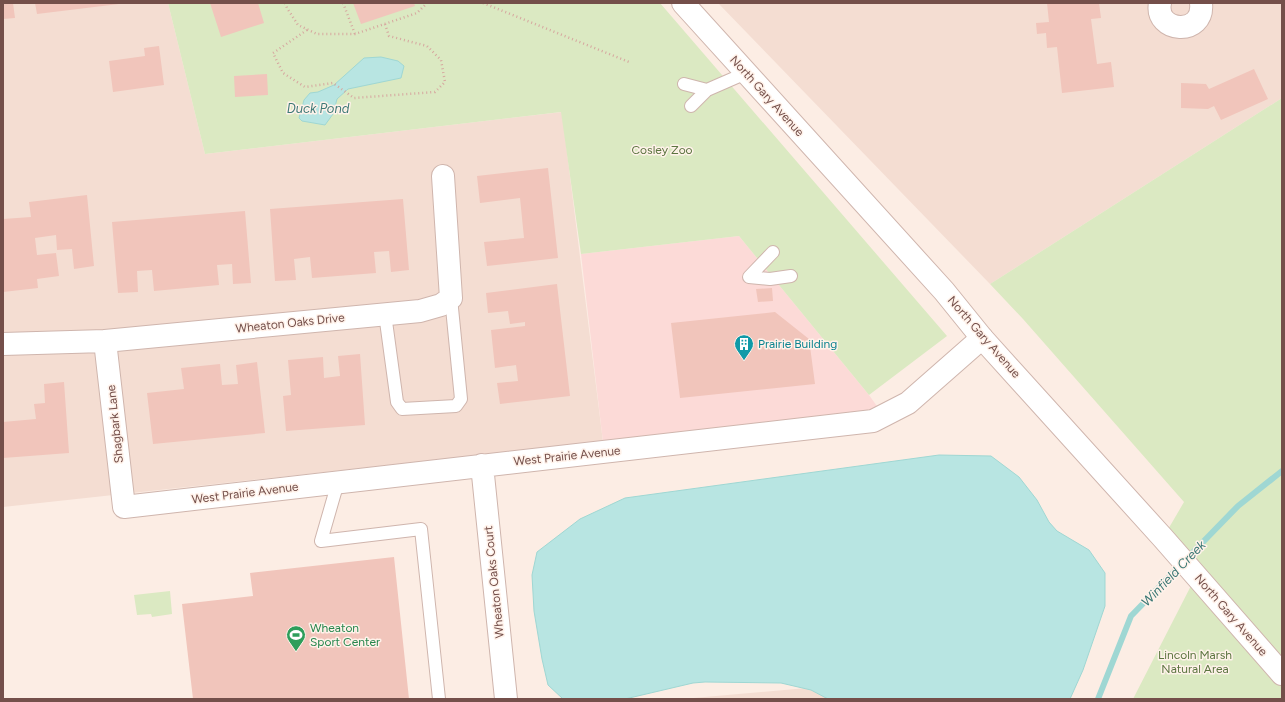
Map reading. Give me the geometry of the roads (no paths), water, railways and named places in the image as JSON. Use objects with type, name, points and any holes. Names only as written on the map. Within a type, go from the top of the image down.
[{"type":"street","name":"North Gary Avenue","points":[[683,3],[944,292],[982,338],[1197,576],[1282,674]]},
{"type":"street","points":[[1160,3],[1160,14],[1164,20],[1171,26],[1179,27],[1187,27],[1194,22],[1199,16],[1201,8],[1200,3]]},
{"type":"street","points":[[443,176],[451,298]]},
{"type":"street","name":"Wheaton Oaks Drive","points":[[3,344],[106,340],[386,314],[441,306],[451,298]]},
{"type":"street","name":"West Prairie Avenue","points":[[124,507],[873,421],[908,403],[982,338]]},
{"type":"street","name":"Shagbark Lane","points":[[106,340],[124,507]]},
{"type":"street","name":"Wheaton Oaks Court","points":[[482,465],[506,699]]},
{"type":"lane","points":[[691,106],[707,90],[746,73]]},
{"type":"lane","points":[[684,84],[707,90]]},
{"type":"lane","points":[[773,252],[749,277],[770,278],[791,276]]},
{"type":"lane","points":[[386,314],[397,402],[402,409],[456,406],[460,399],[451,298]]},
{"type":"lane","points":[[338,482],[321,541],[421,529],[439,699]]},
{"type":"water","name":"Duck Pond","points":[[381,57],[398,61],[404,66],[401,78],[348,89],[337,99],[333,114],[325,125],[302,121],[299,118],[304,100],[310,93],[318,92],[334,85],[364,58]]},
{"type":"water","points":[[939,455],[991,456],[1019,477],[1037,500],[1049,522],[1057,531],[1089,550],[1105,573],[1105,606],[1083,670],[1070,699],[828,699],[811,690],[781,683],[705,682],[693,683],[625,699],[563,699],[548,685],[534,611],[532,575],[537,552],[580,519],[625,498]]},
{"type":"waterway","name":"Winfield Creek","points":[[1098,699],[1131,616],[1238,506],[1282,471]]},
{"type":"place","name":"Prairie Building","points":[[744,361]]},
{"type":"place","name":"Wheaton Sport Center","points":[[296,652]]},
{"type":"park label","name":"Cosley Zoo","points":[[662,150]]},
{"type":"park label","name":"Lincoln Marsh Natural Area","points":[[1195,662]]}]
